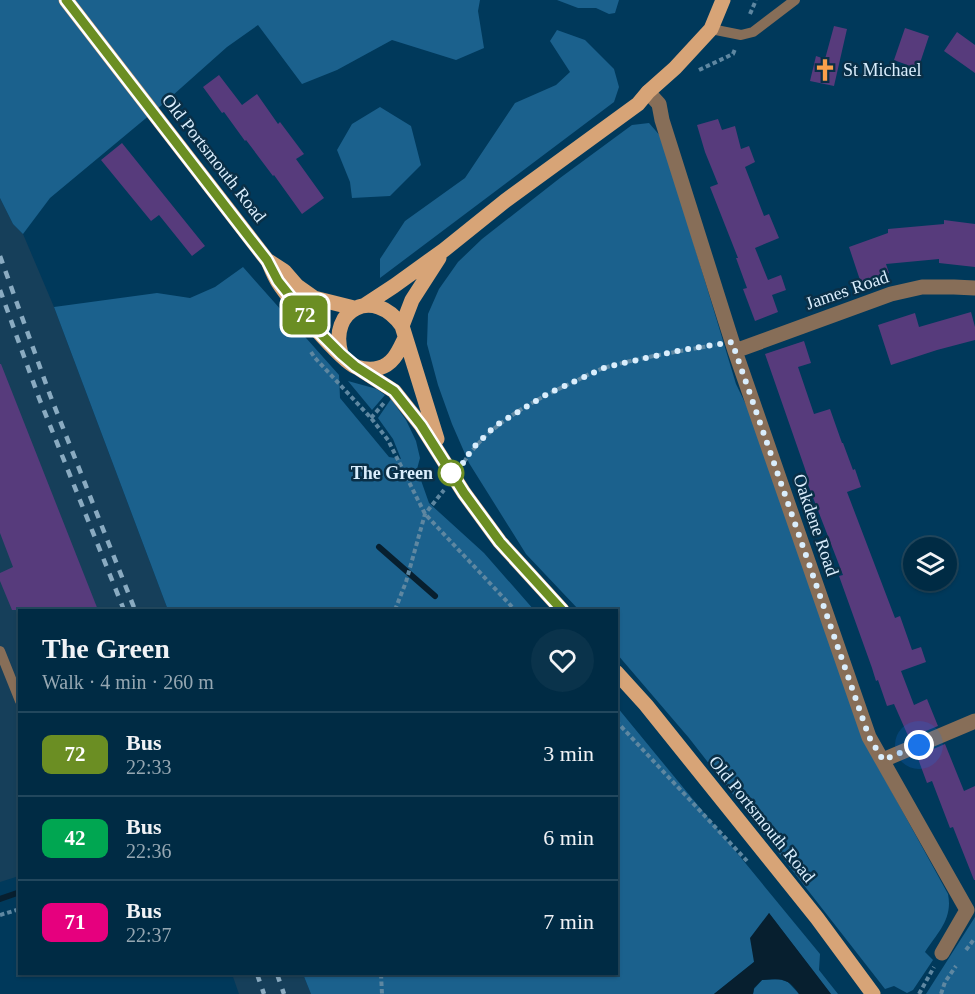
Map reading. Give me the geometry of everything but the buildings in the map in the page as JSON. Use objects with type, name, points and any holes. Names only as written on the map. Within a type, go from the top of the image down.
[{"type":"main road","name":"Old Portsmouth Road","points":[[66,0],[267,260],[284,271],[297,286],[314,298],[360,306]]},
{"type":"main road","points":[[341,354],[338,344],[339,332],[345,318],[444,250],[505,201],[638,104],[711,29],[723,0]]},
{"type":"main road","points":[[355,366],[369,369],[379,368],[388,364],[395,357],[412,300],[444,250]]},
{"type":"main road","points":[[267,260],[278,281],[318,331],[355,366],[394,391],[421,425],[500,542],[561,609]]},
{"type":"main road","points":[[360,306],[376,306],[396,317],[404,332],[443,459]]},
{"type":"main road","name":"Old Portsmouth Road","points":[[618,674],[646,705],[802,899],[873,994]]},
{"type":"street","name":"Oakdene Road","points":[[648,92],[659,104],[662,120],[734,347],[869,737],[971,907],[942,954]]},
{"type":"street","name":"James Road","points":[[734,347],[891,294],[922,287],[975,288]]},
{"type":"street","points":[[883,760],[975,721]]},
{"type":"lane","points":[[711,29],[741,35],[753,32],[795,0]]},
{"type":"lane","points":[[0,651],[15,678]]},
{"type":"path","points":[[395,609],[406,582],[425,514],[454,477],[472,449],[495,426],[549,393],[606,367],[682,350],[734,347]]},
{"type":"path","points":[[308,349],[388,440],[425,514],[514,609]]},
{"type":"path","points":[[371,418],[388,398]]},
{"type":"path","points":[[618,723],[747,862]]},
{"type":"path","points":[[0,915],[18,910]]},
{"type":"path","points":[[919,994],[942,954]]},
{"type":"path","points":[[381,975],[382,994]]},
{"type":"shaded area","points":[[0,0],[480,0],[478,11],[484,48],[456,60],[392,40],[337,70],[302,84],[258,25],[227,47],[163,104],[50,198],[23,234],[13,224],[0,198]]},
{"type":"shaded area","points":[[557,0],[619,0],[615,13],[609,14],[596,8],[578,8]]},
{"type":"shaded area","points":[[557,30],[585,40],[614,69],[619,87],[614,102],[380,278],[380,259],[405,221],[465,178],[515,103],[556,85],[570,72],[550,41]]},
{"type":"shaded area","points":[[380,107],[411,126],[421,165],[390,196],[352,198],[350,182],[337,150],[352,124]]},
{"type":"shaded area","points":[[649,123],[662,138],[736,384],[750,413],[875,761],[948,894],[946,918],[925,952],[933,960],[913,990],[907,993],[894,986],[885,989],[689,738],[618,655],[618,609],[578,609],[526,554],[469,463],[438,385],[427,344],[428,314],[439,289],[458,262],[482,239],[632,125]]},
{"type":"shaded area","points":[[0,198],[13,224],[23,234],[54,307],[168,609],[18,609],[18,876],[0,882]]},
{"type":"shaded area","points":[[243,267],[339,375],[340,398],[389,457],[401,459],[393,439],[378,418],[391,399],[406,420],[416,441],[420,458],[417,469],[429,503],[484,553],[533,609],[168,609],[54,307],[157,293],[190,298],[215,287]]},
{"type":"shaded area","points":[[348,381],[377,389],[385,395],[372,410]]},
{"type":"shaded area","points":[[618,708],[820,954],[819,970],[838,994],[831,994],[769,913],[754,962],[714,994],[311,994],[303,975],[618,975]]},
{"type":"shaded area","points":[[769,913],[831,994],[799,994],[791,984],[774,979],[762,980],[754,988],[753,994],[714,994],[754,962],[750,938]]},
{"type":"shaded area","points":[[975,917],[975,994],[926,994]]},
{"type":"shaded area","points":[[232,975],[303,975],[311,994],[239,994]]},
{"type":"shaded area","points":[[779,979],[788,982],[799,994],[753,994],[754,989],[762,980]]},
{"type":"waterway","points":[[379,547],[435,596]]},
{"type":"waterway","points":[[0,899],[18,893]]},
{"type":"railway","points":[[0,256],[50,395],[135,609]]},
{"type":"railway","points":[[0,290],[39,398],[124,609]]},
{"type":"railway","points":[[257,975],[264,994]]},
{"type":"railway","points":[[277,975],[284,994]]},
{"type":"bus line","name":"72","points":[[66,0],[267,260],[278,281],[291,298],[318,331],[341,354],[355,366],[394,391],[421,425],[464,493],[500,542],[561,609]]},
{"type":"place","name":"St Michael","points":[[825,70]]},
{"type":"place","name":"The Green","points":[[451,473]]},
{"type":"route","points":[[451,473],[454,477],[472,449],[495,426],[549,393],[606,367],[682,350],[732,342],[869,737],[883,760],[919,745]]}]
